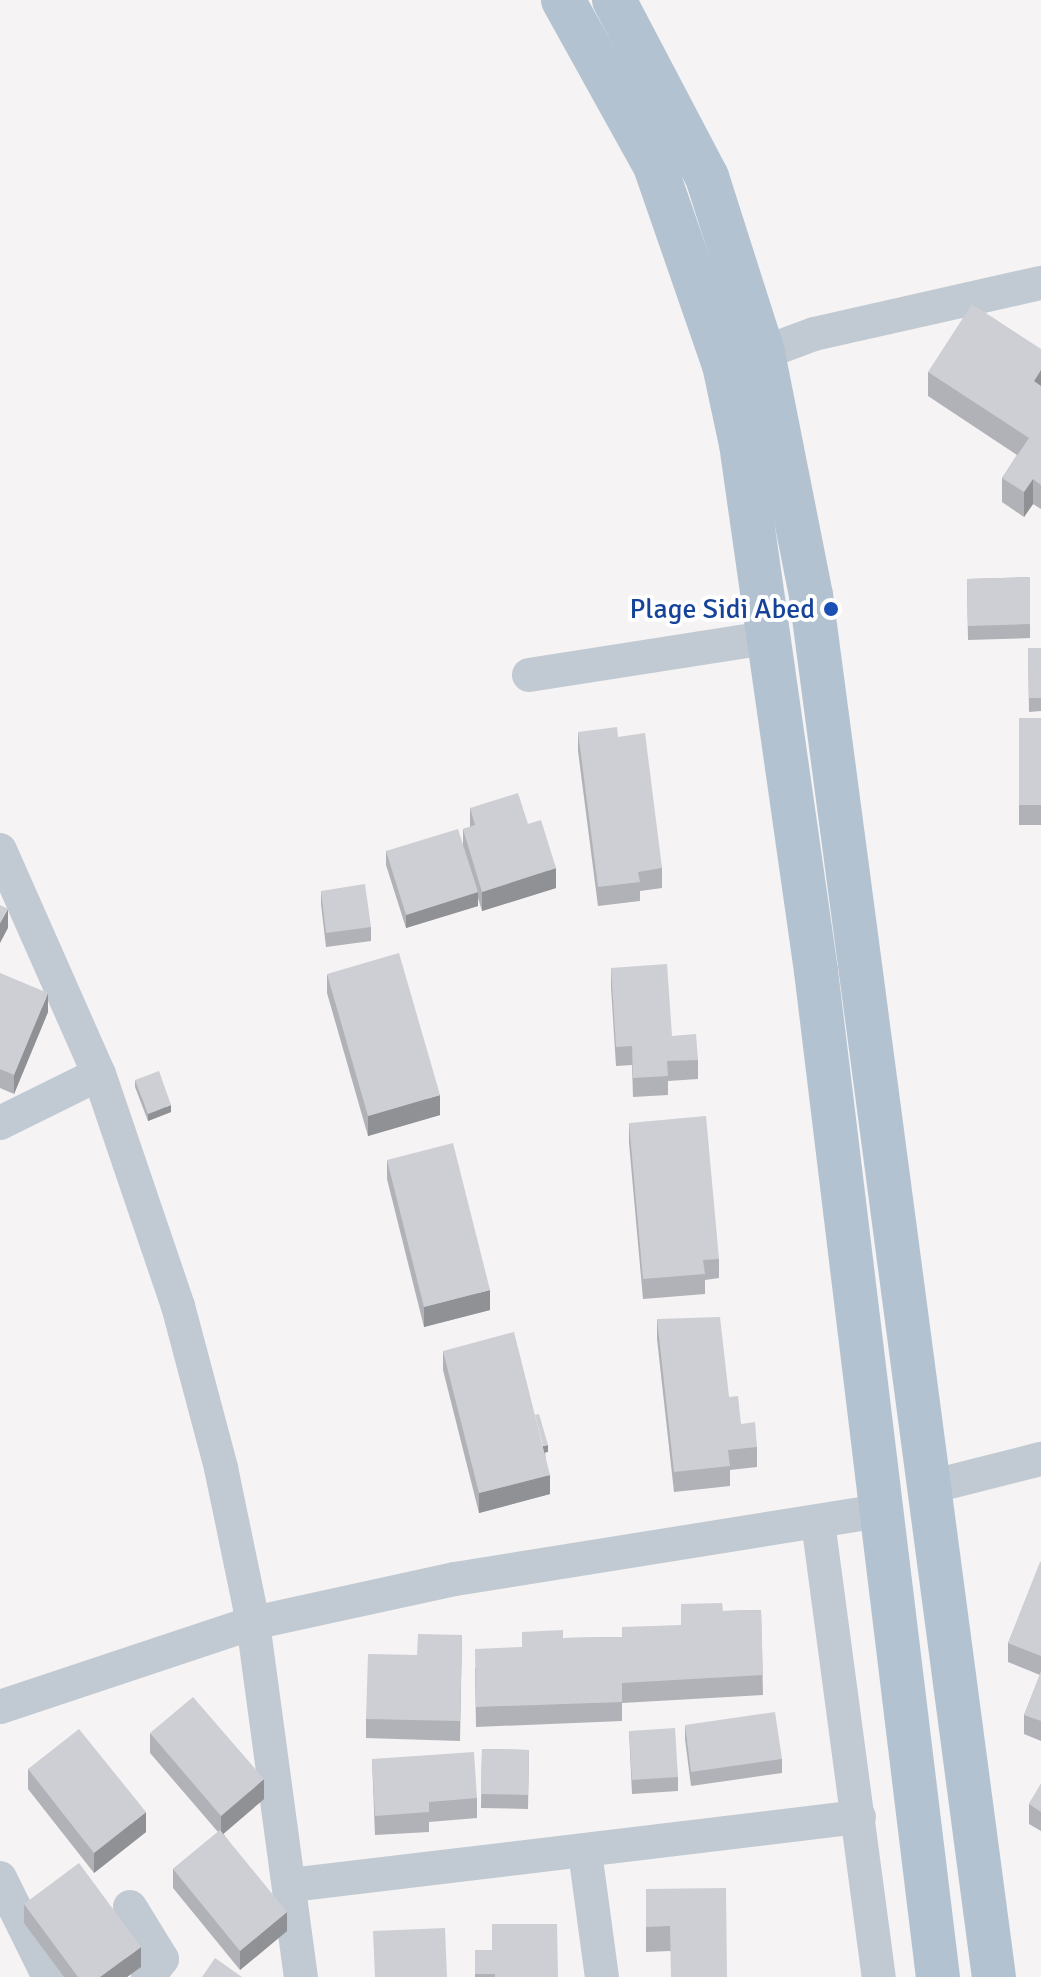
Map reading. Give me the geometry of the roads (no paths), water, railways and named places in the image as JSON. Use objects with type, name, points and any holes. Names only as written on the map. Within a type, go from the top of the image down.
[{"type":"main road","points":[[563,0],[655,166],[692,262],[724,365],[771,637],[884,1510],[938,1977]]},
{"type":"main road","points":[[614,0],[707,177],[763,353],[811,595],[926,1488],[994,1977]]},
{"type":"street","points":[[763,353],[814,334],[1041,283]]},
{"type":"street","points":[[529,675],[771,637]]},
{"type":"street","points":[[0,850],[99,1074],[178,1306],[221,1468],[253,1623],[291,1885],[301,1977]]},
{"type":"street","points":[[0,1123],[99,1074]]},
{"type":"street","points":[[926,1488],[1041,1459]]},
{"type":"street","points":[[0,1707],[253,1623],[455,1579],[884,1510]]},
{"type":"street","points":[[818,1522],[879,1977]]},
{"type":"street","points":[[291,1885],[859,1817]]},
{"type":"street","points":[[585,1852],[602,1977]]},
{"type":"street","points":[[0,1878],[49,1977]]},
{"type":"street","points":[[130,1907],[162,1959],[148,1977]]},
{"type":"place","name":"Plage Sidi Abed","points":[[831,609]]}]
